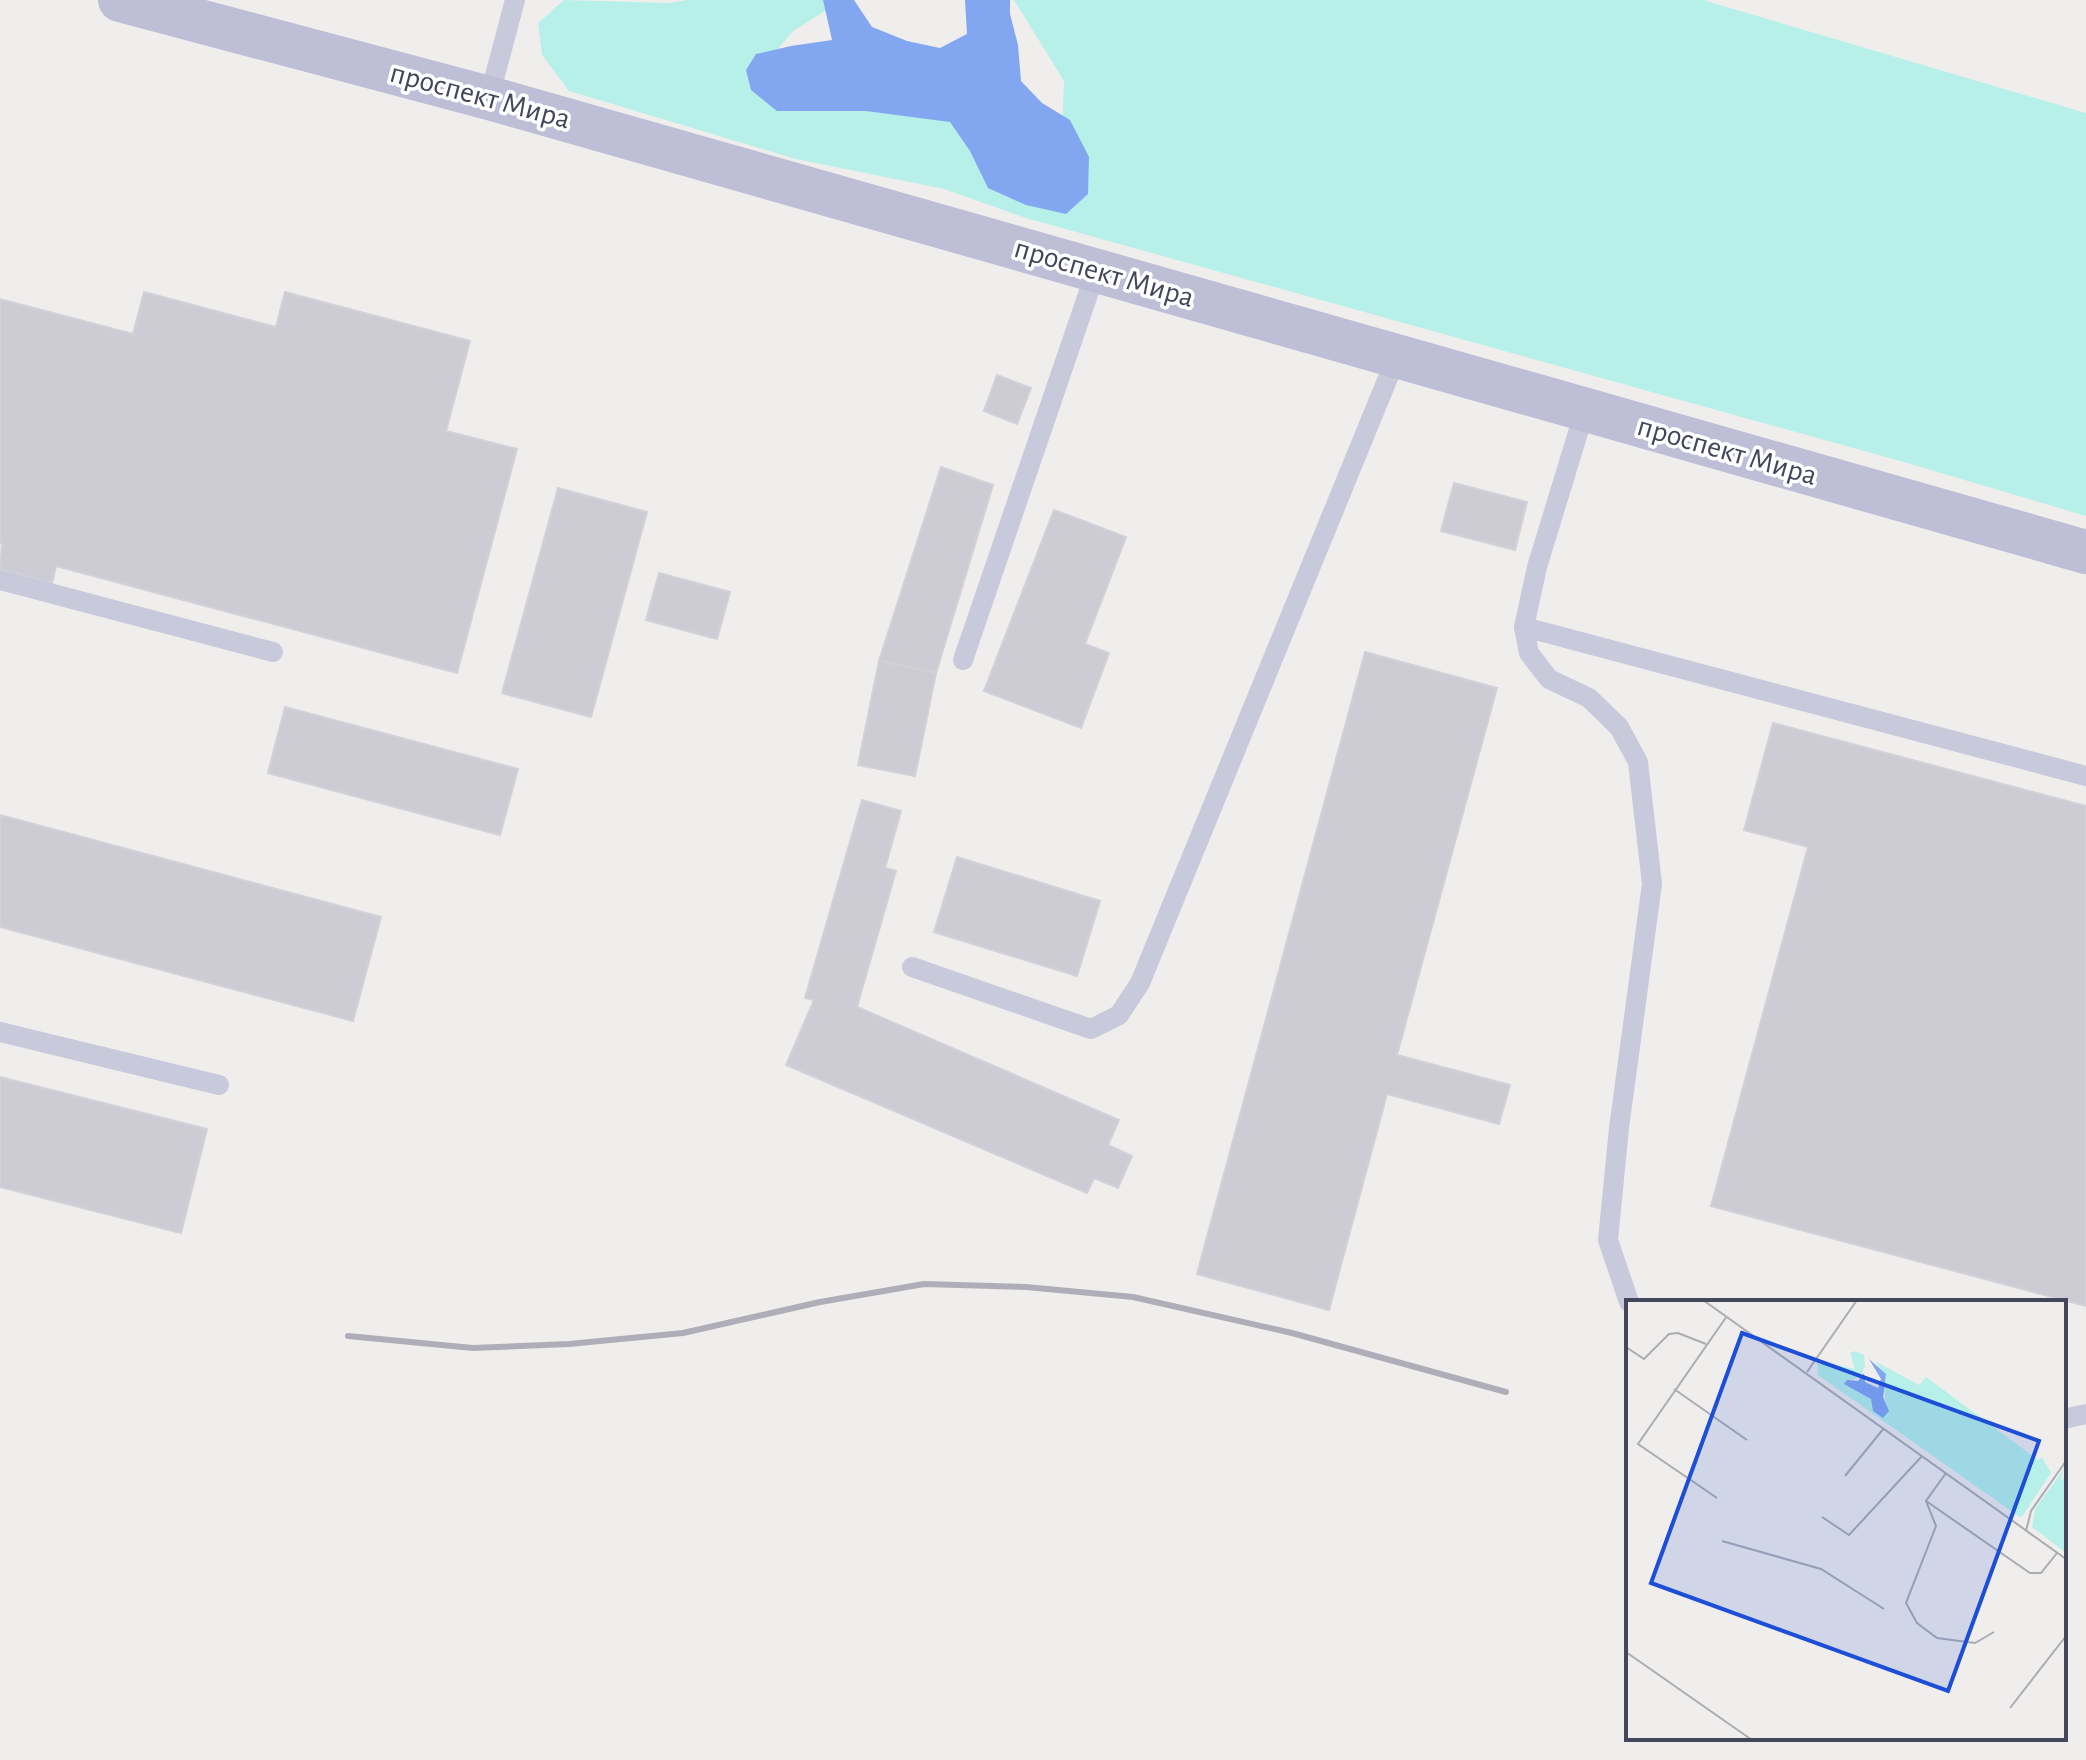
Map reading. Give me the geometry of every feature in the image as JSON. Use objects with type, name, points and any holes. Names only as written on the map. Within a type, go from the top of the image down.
[{"type":"street","name":"проспект Мира","points":[[120,0],[489,98],[2086,552]]},
{"type":"lane","points":[[489,98],[515,0]]},
{"type":"lane","points":[[963,660],[1096,271]]},
{"type":"lane","points":[[912,967],[1091,1029],[1119,1015],[1140,983],[1397,356]]},
{"type":"lane","points":[[1585,410],[1537,567],[1524,627],[1529,653],[1549,679],[1589,698],[1619,727],[1638,762],[1652,884],[1619,1128],[1608,1240],[1628,1300]]},
{"type":"lane","points":[[0,580],[273,652]]},
{"type":"lane","points":[[1524,627],[2086,776]]},
{"type":"lane","points":[[0,1032],[219,1085]]},
{"type":"lane","points":[[2066,1419],[2086,1414]]},
{"type":"shaded area","points":[[564,0],[670,3],[687,0],[833,0],[831,7],[793,31],[764,65],[1062,132],[1064,81],[1014,0],[1703,0],[2086,113],[2086,516],[1900,461],[1026,218],[944,189],[796,159],[569,91],[542,55],[538,23]]},
{"type":"water","points":[[823,0],[854,0],[872,27],[907,41],[940,48],[967,34],[965,0],[1010,0],[1021,81],[1042,103],[1070,120],[1089,157],[1088,194],[1066,214],[1026,205],[988,188],[970,151],[950,122],[866,111],[777,111],[751,90],[746,70],[756,54],[832,40]]},
{"type":"building","points":[[144,292],[276,327],[285,292],[470,341],[446,431],[517,449],[457,673],[56,566],[52,583],[0,569],[0,299],[133,334]]},
{"type":"building","points":[[997,375],[1031,388],[1017,424],[984,411]]},
{"type":"building","points":[[941,467],[993,485],[936,673],[879,661]]},
{"type":"building","points":[[1454,483],[1527,502],[1515,550],[1441,531]]},
{"type":"building","points":[[558,488],[647,512],[591,717],[502,693]]},
{"type":"building","points":[[1054,510],[1126,537],[1085,644],[1109,653],[1081,728],[984,691]]},
{"type":"building","points":[[659,573],[730,592],[717,639],[646,620]]},
{"type":"building","points":[[1365,652],[1497,688],[1397,1055],[1510,1085],[1499,1124],[1387,1094],[1329,1310],[1197,1274]]},
{"type":"building","points":[[879,661],[936,673],[915,776],[858,765]]},
{"type":"building","points":[[285,707],[518,769],[500,835],[268,773]]},
{"type":"building","points":[[1773,723],[2086,806],[2086,1306],[1711,1206],[1808,847],[1744,830]]},
{"type":"building","points":[[862,800],[901,811],[885,868],[896,871],[857,1007],[1119,1120],[1108,1145],[1132,1156],[1118,1188],[1094,1178],[1087,1193],[786,1065],[814,1000],[805,998]]},
{"type":"building","points":[[0,815],[381,917],[353,1021],[0,927]]},
{"type":"building","points":[[957,857],[1100,901],[1077,976],[934,932]]},
{"type":"building","points":[[0,1077],[207,1129],[181,1233],[0,1187]]},
{"type":"railway","points":[[348,1336],[473,1348],[569,1344],[683,1333],[820,1302],[924,1284],[1026,1287],[1133,1297],[1292,1333],[1506,1392]]}]
